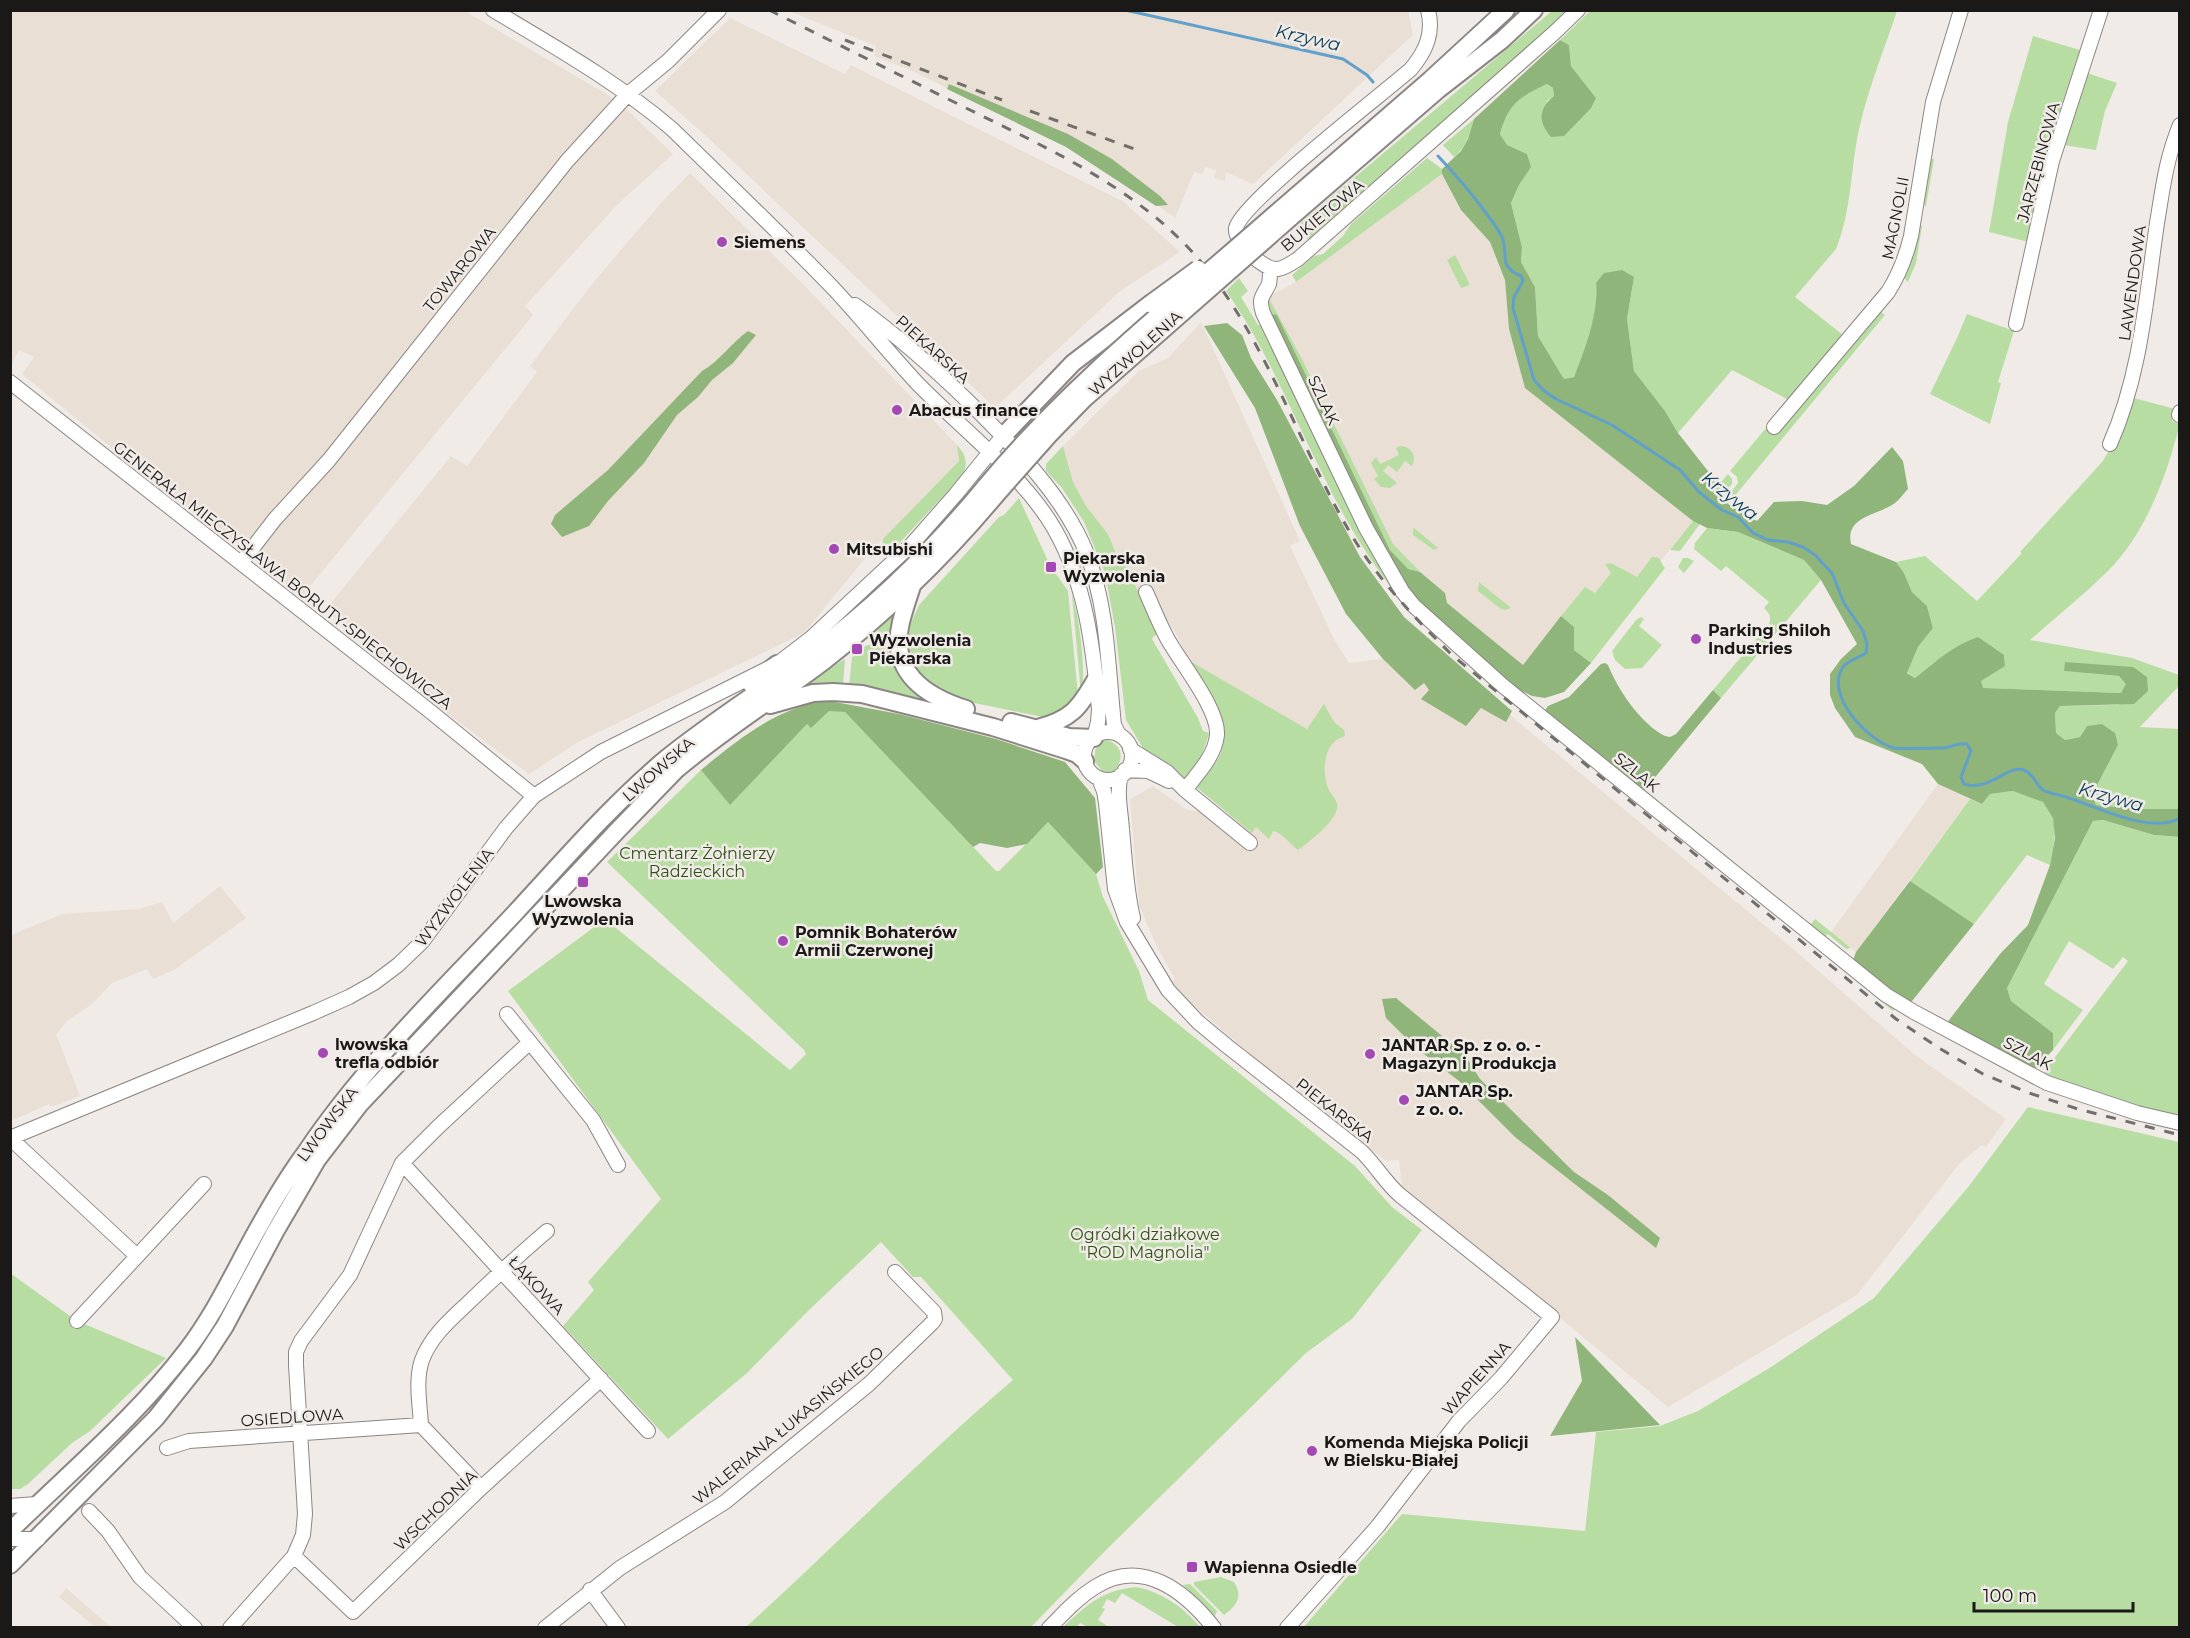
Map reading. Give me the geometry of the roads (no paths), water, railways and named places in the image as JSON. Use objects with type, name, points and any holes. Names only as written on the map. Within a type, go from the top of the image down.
[{"type":"main road","name":"WYZWOLENIA","points":[[771,684],[838,634],[883,596],[1084,399],[1506,10]]},
{"type":"main road","name":"WYZWOLENIA","points":[[752,711],[848,642],[912,586],[990,492],[1032,433],[1083,381],[1224,259],[1286,214],[1480,57],[1534,10]]},
{"type":"main road","points":[[1003,436],[1073,363],[1198,269],[1224,259]]},
{"type":"main road","points":[[912,586],[900,624],[899,640],[905,668],[924,690],[939,700],[1037,728],[1069,737],[1094,738]]},
{"type":"main road","points":[[670,756],[682,737],[777,664]]},
{"type":"main road","points":[[1037,728],[1059,722],[1076,711],[1096,679]]},
{"type":"main road","name":"LWOWSKA","points":[[10,1531],[140,1404],[188,1348],[227,1288],[283,1185],[327,1121],[387,1050],[641,781],[670,756],[771,684]]},
{"type":"main road","points":[[752,711],[813,693],[862,694],[993,727],[1077,754],[1085,761]]},
{"type":"main road","name":"LWOWSKA","points":[[10,1565],[156,1418],[204,1358],[225,1326],[275,1232],[317,1160],[360,1104],[648,798],[697,752],[752,711]]},
{"type":"street","name":"PIEKARSKA","points":[[493,10],[592,69],[672,129],[834,289],[918,384],[1026,490],[1054,529],[1066,553],[1085,609],[1099,709],[1094,738]]},
{"type":"street","name":"TOWAROWA","points":[[241,563],[275,519],[329,460],[567,161],[628,94],[668,61],[719,10]]},
{"type":"street","name":"BUKIETOWA","points":[[1428,10],[1431,27],[1429,40],[1422,57],[1411,69],[1276,182],[1247,209],[1240,219],[1236,229],[1238,240],[1262,264],[1270,268],[1281,268],[1298,258],[1578,10]]},
{"type":"street","name":"MAGNOLII","points":[[1774,427],[1888,292],[1899,275],[1911,236],[1933,102],[1961,10]]},
{"type":"street","name":"JARZĘBINOWA","points":[[2016,324],[2049,171],[2101,10]]},
{"type":"street","name":"LAWENDOWA","points":[[2110,444],[2120,420],[2136,364],[2166,164],[2180,125]]},
{"type":"street","name":"SZLAK","points":[[1270,268],[1269,284],[1260,302],[1263,313],[1371,538],[1402,591],[1428,620],[1502,685],[1886,995],[1908,1009],[2048,1083],[2129,1111],[2180,1123]]},
{"type":"street","name":"PIEKARSKA","points":[[834,289],[875,319],[927,363],[1003,436],[1061,506],[1087,554],[1100,602],[1114,725],[1118,733]]},
{"type":"street","name":"GENERAŁA MIECZYSŁAWA BORUTY-SPIECHOWICZA","points":[[10,382],[534,796]]},
{"type":"street","name":"WYZWOLENIA","points":[[10,1138],[313,1013],[374,983],[399,965],[422,942],[506,828],[534,796],[601,752],[777,664],[811,638],[892,564],[936,517],[1003,436]]},
{"type":"street","points":[[1146,592],[1167,639],[1202,694],[1216,722],[1217,734],[1214,746],[1185,790]]},
{"type":"street","points":[[1123,772],[1132,759],[1126,739],[1118,733],[1102,733],[1086,744],[1085,761],[1088,770],[1099,779],[1107,780],[1123,772],[1148,771],[1185,790]]},
{"type":"street","points":[[1130,749],[1159,766],[1250,843]]},
{"type":"street","name":"PIEKARSKA","points":[[1123,772],[1118,784],[1128,895],[1139,940]]},
{"type":"street","name":"PIEKARSKA","points":[[1099,779],[1105,797],[1115,889],[1127,922],[1168,990],[1198,1022],[1361,1150],[1401,1196],[1552,1317]]},
{"type":"street","points":[[507,1014],[593,1120],[618,1165]]},
{"type":"street","points":[[230,1628],[294,1556],[303,1535],[305,1514],[296,1365],[298,1346],[350,1275],[402,1162],[530,1042]]},
{"type":"street","points":[[10,1138],[137,1256]]},
{"type":"street","name":"ŁĄKOWA","points":[[402,1162],[648,1431]]},
{"type":"street","points":[[77,1321],[204,1184]]},
{"type":"street","points":[[481,1488],[421,1425],[418,1380],[422,1361],[441,1328],[501,1270],[547,1231]]},
{"type":"street","name":"WALERIANA ŁUKASIŃSKIEGO","points":[[544,1628],[590,1590],[637,1557],[724,1502],[869,1384],[932,1323],[936,1315],[934,1311],[895,1272]]},
{"type":"street","name":"WAPIENNA","points":[[1287,1628],[1378,1526],[1459,1421],[1501,1378],[1552,1317]]},
{"type":"street","name":"WSCHODNIA","points":[[294,1556],[353,1612],[481,1488],[601,1379]]},
{"type":"street","name":"OSIEDLOWA","points":[[167,1448],[189,1441],[421,1425]]},
{"type":"street","points":[[10,1506],[37,1504]]},
{"type":"street","points":[[89,1511],[108,1531],[140,1577],[195,1628]]},
{"type":"street","points":[[10,1539],[38,1539]]},
{"type":"street","points":[[1049,1628],[1070,1606],[1097,1585],[1123,1576],[1136,1576],[1160,1581],[1176,1590],[1195,1604],[1214,1628]]},
{"type":"street","points":[[590,1590],[618,1628]]},
{"type":"waterway","name":"Krzywa","points":[[1125,10],[1343,59],[1367,75],[1373,82]]},
{"type":"waterway","name":"Krzywa","points":[[1438,156],[1467,188],[1493,223],[1504,243],[1506,263],[1509,268],[1521,276],[1523,281],[1514,297],[1513,308],[1534,380],[1543,390],[1556,399],[1612,425],[1680,470],[1699,492],[1722,510],[1738,517],[1753,533],[1768,540],[1788,542],[1803,547],[1815,555],[1832,573],[1844,603],[1863,631],[1867,644],[1866,653],[1845,665],[1839,678],[1839,690],[1844,703],[1861,727],[1884,744],[1894,748],[1945,748],[1967,744],[1971,751],[1961,777],[1964,784],[1990,782],[2018,769],[2030,774],[2043,790],[2124,818],[2155,823],[2180,818]]},
{"type":"railway","points":[[769,10],[1068,159],[1132,199],[1161,222],[1213,277],[1234,308],[1271,373],[1319,474],[1354,539],[1387,586],[1412,614],[1452,655],[1896,1019],[1983,1074],[2029,1093],[2078,1109],[2180,1135]]},
{"type":"railway","points":[[845,40],[1002,100]]},
{"type":"railway","points":[[1030,111],[1137,150]]},
{"type":"place","name":"Siemens","points":[[722,242]]},
{"type":"place","name":"Abacus finance","points":[[897,410]]},
{"type":"place","name":"Mitsubishi","points":[[834,549]]},
{"type":"place","name":"Piekarska Wyzwolenia","points":[[1051,567]]},
{"type":"place","name":"Parking Shiloh Industries","points":[[1696,639]]},
{"type":"place","name":"Wyzwolenia Piekarska","points":[[857,649]]},
{"type":"place","name":"Lwowska Wyzwolenia","points":[[583,882]]},
{"type":"place","name":"Pomnik Bohaterów Armii Czerwonej","points":[[783,941]]},
{"type":"place","name":"lwowska trefla odbiór","points":[[323,1053]]},
{"type":"place","name":"JANTAR Sp. z o. o. - Magazyn i Produkcja","points":[[1370,1054]]},
{"type":"place","name":"JANTAR Sp. z o. o.","points":[[1404,1100]]},
{"type":"place","name":"Komenda Miejska Policji w Bielsku-Białej","points":[[1312,1451]]},
{"type":"place","name":"Wapienna Osiedle","points":[[1192,1567]]},
{"type":"park label","name":"Cmentarz Żołnierzy Radzieckich","points":[[697,862]]},
{"type":"park label","name":"Ogródki działkowe \"ROD Magnolia\"","points":[[1145,1243]]}]
